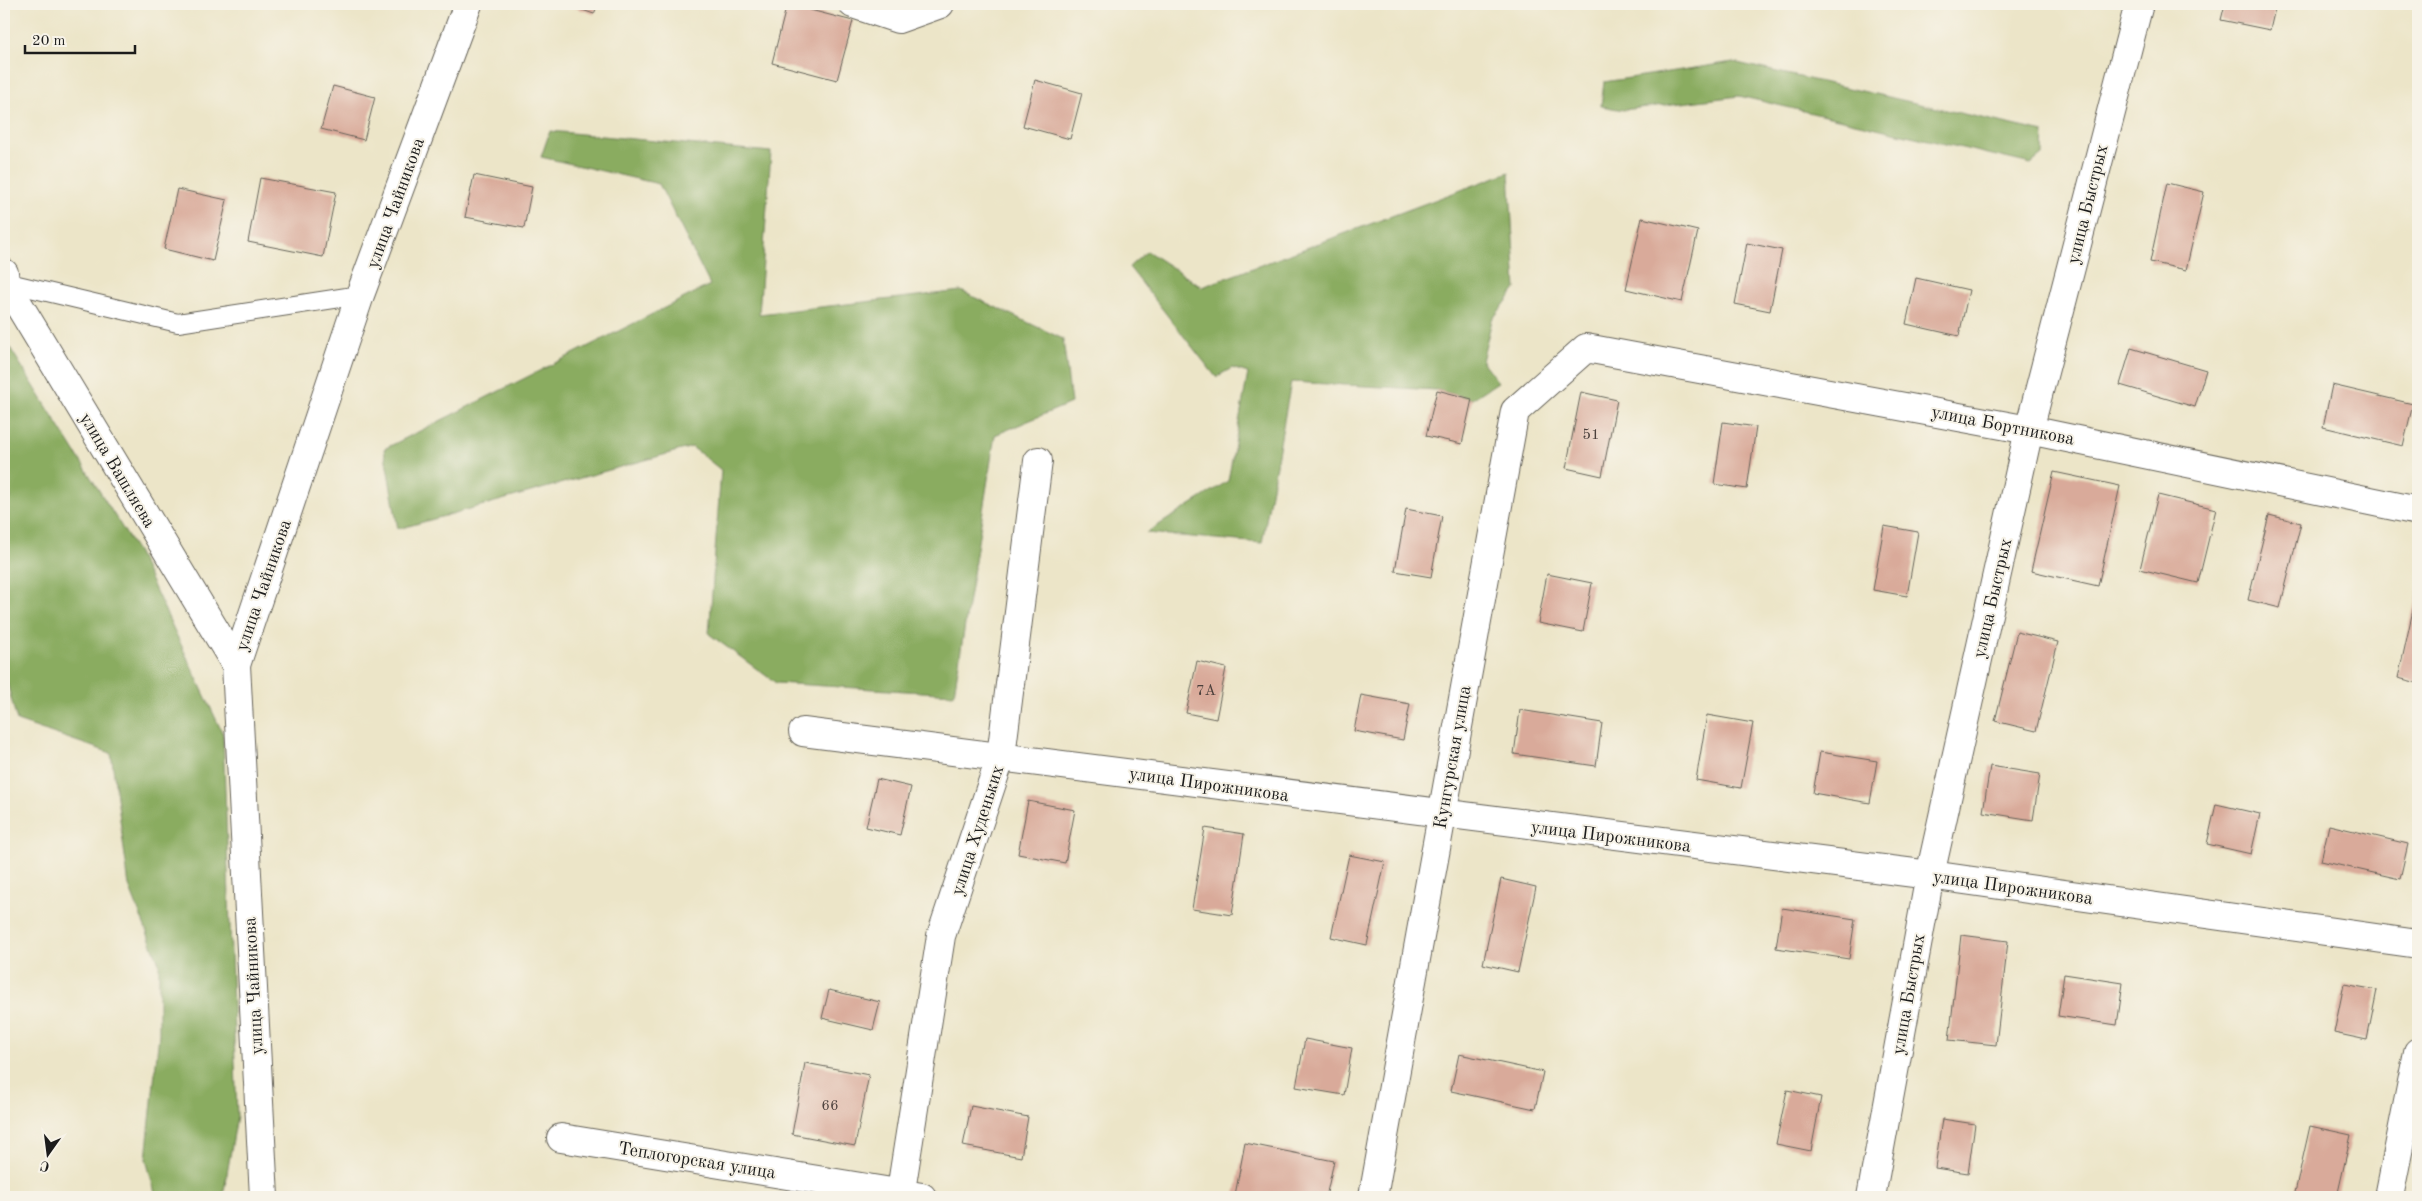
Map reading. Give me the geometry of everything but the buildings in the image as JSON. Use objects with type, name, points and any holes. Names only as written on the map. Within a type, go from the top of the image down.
[{"type":"street","name":"улица Чайникова","points":[[264,1197],[236,665],[360,295],[468,4]]},
{"type":"street","points":[[853,4],[898,19],[940,4]]},
{"type":"street","name":"улица Быстрых","points":[[1872,1197],[1930,875],[2029,430],[2139,4]]},
{"type":"street","name":"улица Вашляева","points":[[4,278],[236,665]]},
{"type":"street","name":"улица Бортникова","points":[[1586,348],[2029,430],[2418,511]]},
{"type":"street","name":"Кунгурская улица","points":[[1374,1197],[1515,411],[1586,348]]},
{"type":"street","name":"улица Худеньких","points":[[907,1196],[941,936],[1001,756],[1038,461]]},
{"type":"street","name":"улица Пирожникова","points":[[803,732],[1001,756],[1442,815],[1930,875],[2418,944]]},
{"type":"street","points":[[2389,1197],[2418,1052]]},
{"type":"street","name":"Теплогорская улица","points":[[561,1138],[907,1196]]},
{"type":"lane","points":[[4,278],[178,323],[360,295]]},
{"type":"green space","points":[[1733,62],[2044,132],[2043,154],[2031,164],[1739,96],[1623,110],[1601,106],[1604,82]]},
{"type":"green space","points":[[550,131],[771,152],[759,314],[961,291],[1063,339],[1071,403],[995,435],[954,694],[776,683],[709,634],[721,470],[692,447],[398,529],[384,449],[710,285],[659,184],[541,157]]},
{"type":"green space","points":[[1509,172],[1516,289],[1492,320],[1482,361],[1498,382],[1472,399],[1437,390],[1291,382],[1262,543],[1146,533],[1228,481],[1248,373],[1232,368],[1216,377],[1129,267],[1147,251],[1202,287]]},
{"type":"green space","points":[[4,338],[138,553],[223,734],[237,1116],[223,1197],[156,1197],[146,1159],[159,1034],[159,963],[129,886],[111,753],[17,721],[4,671],[4,506],[11,498],[4,474]]}]
